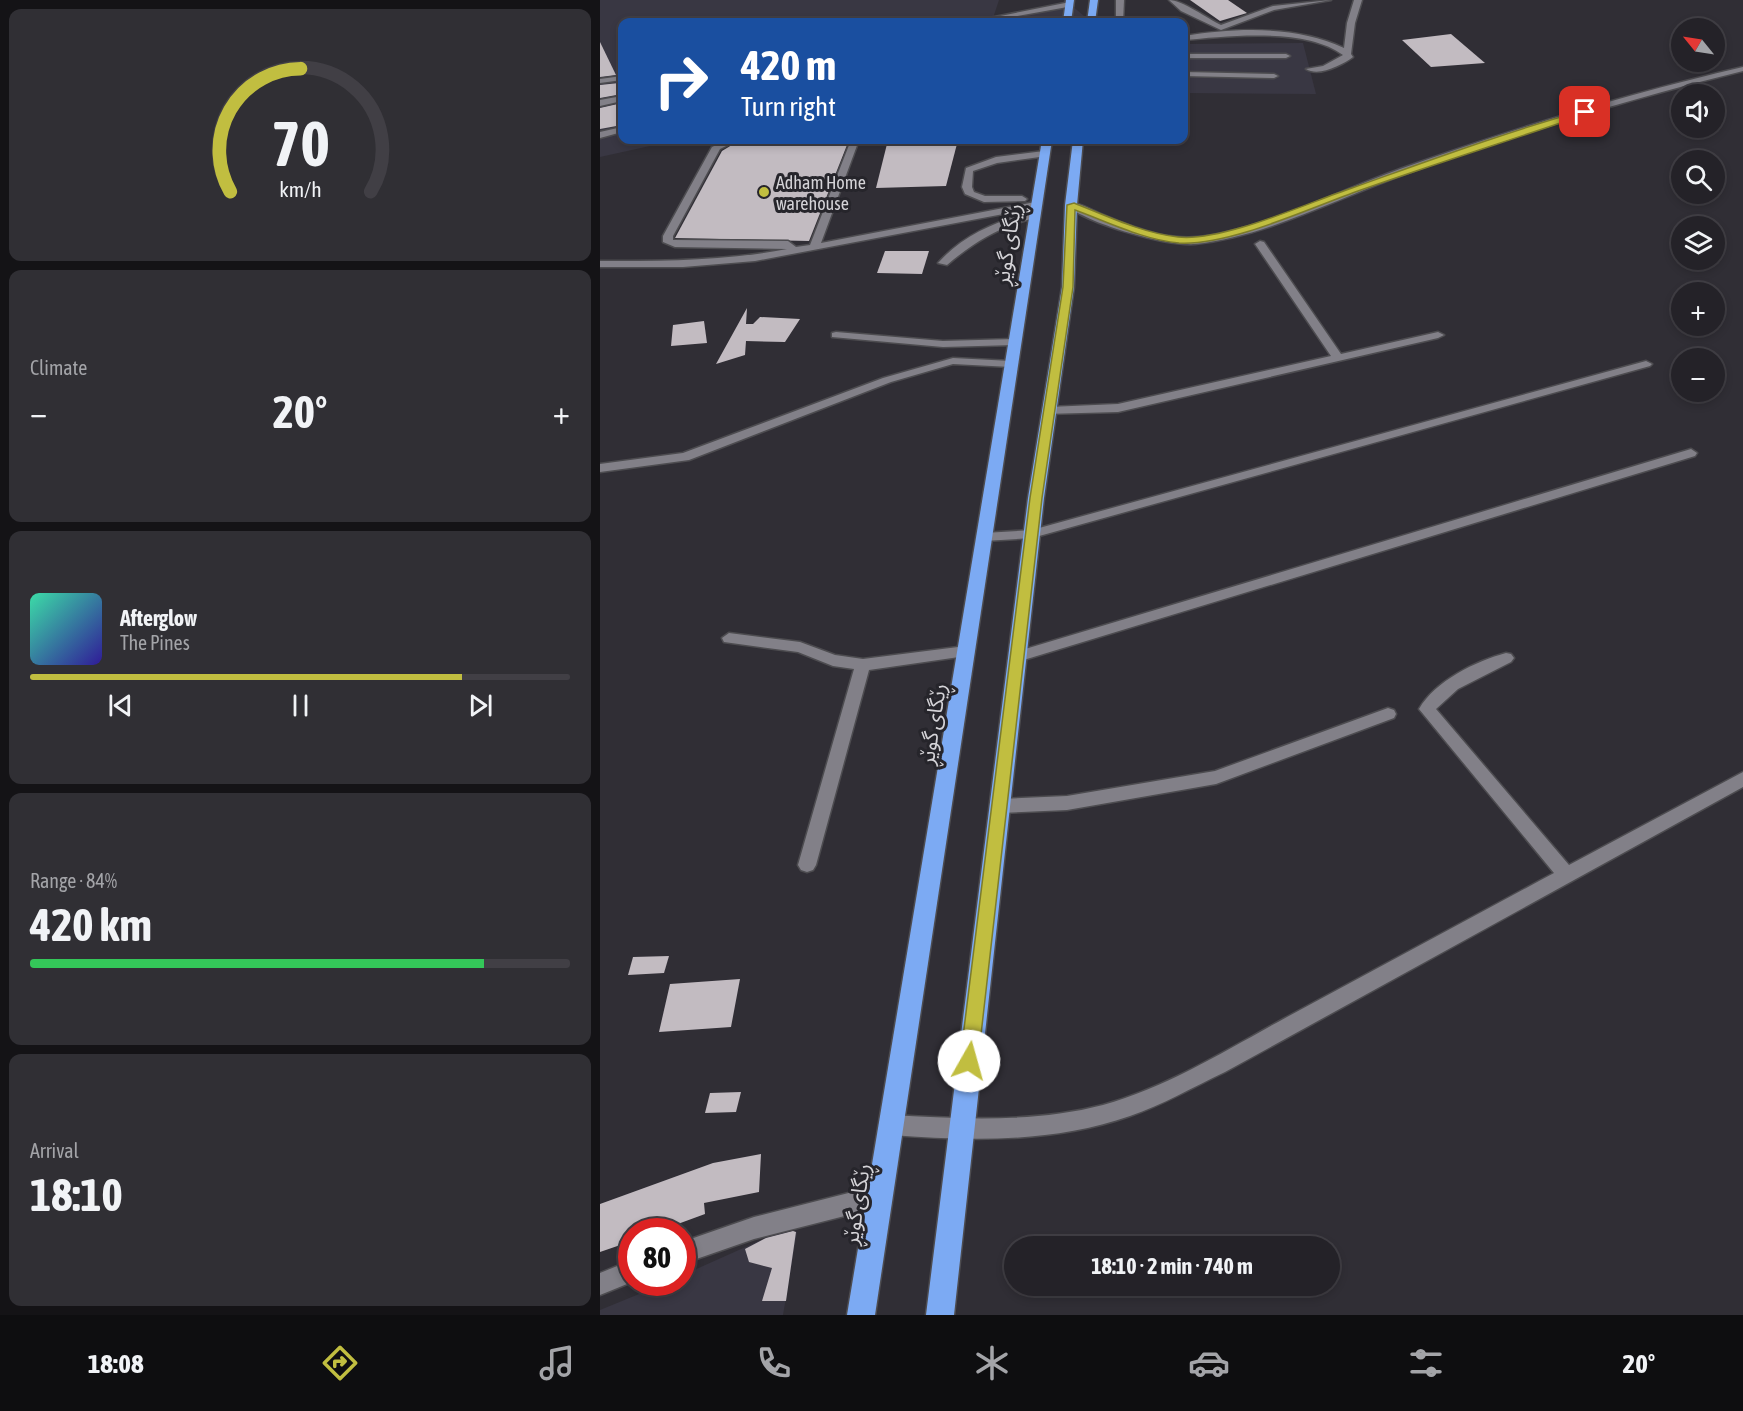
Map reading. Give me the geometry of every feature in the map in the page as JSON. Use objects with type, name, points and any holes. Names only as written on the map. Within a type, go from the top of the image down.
[{"type":"highway","points":[[1092,18],[1094,0]]},
{"type":"highway","points":[[1068,18],[1070,2]]},
{"type":"highway","points":[[940,1315],[1032,534],[1068,287],[1071,205],[1078,144]]},
{"type":"highway","name":"ڕێگای گوێڕ","points":[[861,1315],[1045,147]]},
{"type":"street","points":[[1120,0],[1120,18]]},
{"type":"street","points":[[1173,0],[1184,9],[1221,28],[1273,8],[1327,0]]},
{"type":"street","points":[[1310,69],[1325,68],[1349,57],[1347,55],[1351,23],[1358,0]]},
{"type":"street","points":[[993,18],[1070,2]]},
{"type":"street","points":[[1188,37],[1237,30],[1278,33],[1327,45],[1345,51],[1347,55]]},
{"type":"street","points":[[1188,56],[1286,56]]},
{"type":"street","points":[[1071,205],[1149,234],[1179,240],[1206,239],[1285,216],[1353,190],[1566,118],[1654,91],[1743,69]]},
{"type":"street","points":[[1188,74],[1274,76]]},
{"type":"street","points":[[600,81],[618,79]]},
{"type":"street","points":[[600,103],[618,100]]},
{"type":"street","points":[[600,135],[618,131]]},
{"type":"street","points":[[724,144],[716,147],[668,236],[668,242],[675,244],[788,244],[792,251]]},
{"type":"street","points":[[814,247],[853,144]]},
{"type":"street","points":[[1035,206],[984,199],[970,194],[967,187],[969,170],[982,163],[1045,147]]},
{"type":"street","points":[[600,264],[711,263],[792,251],[1035,206]]},
{"type":"street","points":[[943,263],[968,241],[1035,206]]},
{"type":"street","points":[[1260,244],[1338,358]]},
{"type":"street","points":[[836,335],[943,344],[1014,342]]},
{"type":"street","points":[[1049,411],[1118,408],[1438,335]]},
{"type":"street","points":[[600,468],[685,457],[887,380],[953,361],[1011,364]]},
{"type":"street","points":[[984,537],[1032,534],[1646,364]]},
{"type":"street","points":[[1017,657],[1691,453]]},
{"type":"street","points":[[729,638],[800,647],[833,660],[863,665],[966,651]]},
{"type":"street","points":[[1506,658],[1454,683],[1435,698],[1427,709],[1566,875]]},
{"type":"street","points":[[807,865],[863,665]]},
{"type":"street","points":[[1000,806],[1067,803],[1216,777],[1388,714]]},
{"type":"street","points":[[891,1125],[961,1130],[1047,1126],[1131,1106],[1218,1065],[1743,779]]},
{"type":"street","points":[[696,1248],[754,1228],[880,1196]]},
{"type":"street","points":[[600,1284],[618,1277]]},
{"type":"shaded area","points":[[600,0],[999,0],[993,18],[618,18],[618,144],[659,144],[600,157]]},
{"type":"shaded area","points":[[1070,4],[1086,18],[993,18]]},
{"type":"shaded area","points":[[1303,43],[1316,94],[1188,93],[1188,44]]},
{"type":"shaded area","points":[[781,1231],[797,1232],[783,1315],[600,1315],[600,1310],[634,1296],[696,1296],[696,1269]]},
{"type":"building","points":[[1190,0],[1228,0],[1247,13],[1220,21]]},
{"type":"building","points":[[1451,34],[1485,63],[1431,67],[1402,40]]},
{"type":"building","points":[[600,42],[616,75],[600,77]]},
{"type":"building","points":[[618,83],[618,95],[600,98],[600,85]]},
{"type":"building","points":[[618,104],[618,126],[600,129],[600,108]]},
{"type":"building","name":"Adham Home warehouse","points":[[733,144],[847,144],[809,241],[675,238],[722,151]]},
{"type":"building","points":[[887,144],[957,144],[946,186],[876,188]]},
{"type":"building","points":[[885,251],[929,251],[922,274],[877,273]]},
{"type":"building","points":[[747,308],[746,324],[753,324],[760,317],[800,319],[785,342],[746,341],[745,355],[716,364]]},
{"type":"building","points":[[704,321],[707,343],[671,346],[673,325]]},
{"type":"building","points":[[669,956],[664,973],[628,975],[633,957]]},
{"type":"building","points":[[740,979],[731,1027],[659,1032],[670,984]]},
{"type":"building","points":[[741,1092],[736,1112],[705,1113],[710,1093]]},
{"type":"building","points":[[761,1154],[759,1192],[704,1203],[705,1214],[694,1218],[618,1218],[618,1246],[600,1252],[600,1204],[713,1163]]},
{"type":"building","points":[[796,1232],[786,1301],[762,1301],[772,1268],[749,1262],[745,1249],[766,1238]]},
{"type":"place","name":"Adham Home warehouse","points":[[764,192]]},
{"type":"route","points":[[969,1061],[1036,498],[1068,287],[1071,205],[1099,218],[1149,234],[1179,240],[1206,239],[1285,216],[1353,190],[1585,112]]}]
